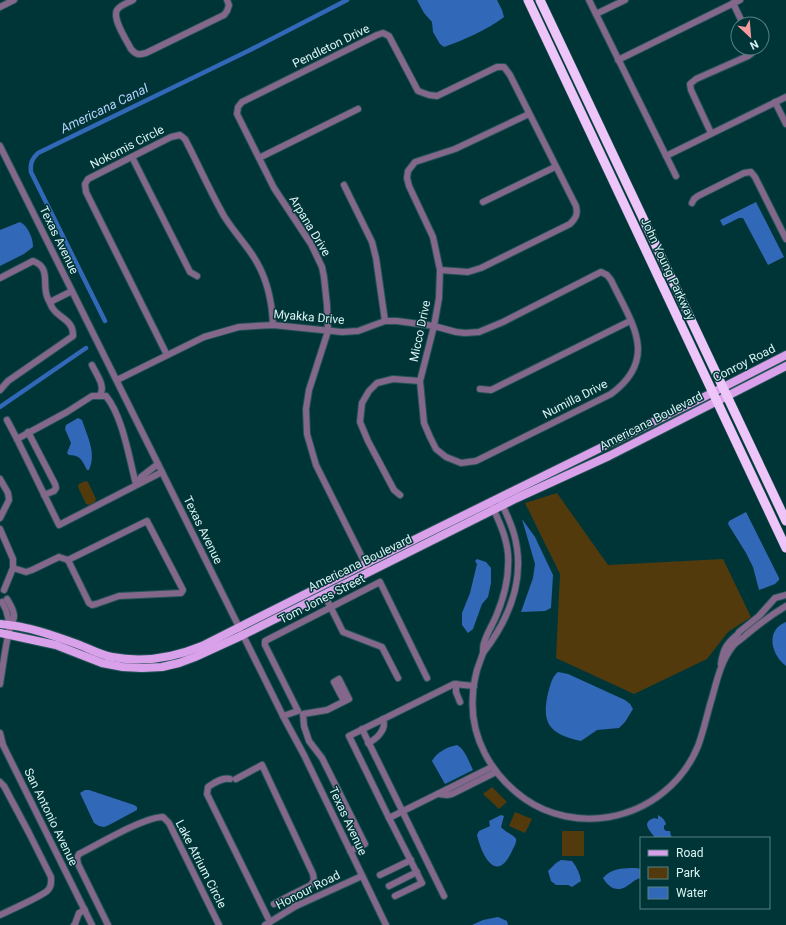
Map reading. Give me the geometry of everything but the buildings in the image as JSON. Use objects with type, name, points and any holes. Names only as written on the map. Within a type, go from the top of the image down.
[{"type":"highway","name":"John Young Parkway","points":[[528,0],[786,548]]},
{"type":"highway","name":"John Young Parkway","points":[[540,0],[786,521]]},
{"type":"highway","points":[[537,18],[544,20],[554,29]]},
{"type":"main road","name":"Conroy Road","points":[[712,393],[786,355]]},
{"type":"main road","name":"Conroy Road","points":[[716,402],[786,366]]},
{"type":"main road","name":"Americana Boulevard","points":[[501,502],[559,469],[712,393]]},
{"type":"main road","name":"Americana Boulevard","points":[[0,624],[35,630],[110,657],[154,659],[179,655],[202,646],[239,627],[367,568],[492,506],[563,478],[716,402]]},
{"type":"main road","points":[[609,456],[611,448],[618,440]]},
{"type":"main road","points":[[559,469],[563,478]]},
{"type":"main road","name":"Americana Boulevard","points":[[4,633],[56,644],[102,663],[123,667],[162,667],[195,657],[242,635],[324,594],[367,568]]},
{"type":"main road","points":[[123,667],[125,658]]},
{"type":"street","points":[[0,7],[14,0]]},
{"type":"street","points":[[133,0],[122,5],[117,10],[115,15],[116,21],[131,49],[134,53],[140,55],[224,15],[230,5],[227,0]]},
{"type":"street","points":[[589,0],[676,176]]},
{"type":"street","points":[[596,14],[625,0]]},
{"type":"street","points":[[618,60],[740,0]]},
{"type":"street","points":[[733,3],[739,16]]},
{"type":"street","name":"Pendleton Drive","points":[[242,102],[383,33],[389,36],[418,91],[429,96],[437,96],[497,67],[504,67],[510,75],[529,114]]},
{"type":"street","points":[[711,133],[691,90],[690,84],[696,79],[748,56]]},
{"type":"street","points":[[666,156],[786,97]]},
{"type":"street","name":"Arpana Drive","points":[[242,102],[238,107],[237,114],[274,188],[311,244],[322,267],[327,305],[328,331],[309,390],[306,409],[308,434],[316,465],[367,568]]},
{"type":"street","points":[[775,102],[786,124]]},
{"type":"street","points":[[259,158],[358,109]]},
{"type":"street","points":[[440,270],[468,272],[481,268],[570,224],[576,218],[576,206],[529,114]]},
{"type":"street","name":"Micco Drive","points":[[476,461],[461,463],[446,458],[436,449],[424,423],[420,381],[434,326],[439,298],[440,270],[433,237],[409,186],[407,178],[411,166],[415,162],[455,150],[529,114]]},
{"type":"street","name":"Nokomis Circle","points":[[167,355],[86,192],[85,184],[88,179],[171,137],[180,135],[185,139],[224,216],[252,254],[268,289],[273,307],[273,325]]},
{"type":"street","name":"Texas Avenue","points":[[0,146],[2,155],[72,292],[242,635],[304,755],[386,925]]},
{"type":"street","points":[[132,157],[190,272],[197,276]]},
{"type":"street","points":[[483,202],[555,166]]},
{"type":"street","points":[[692,203],[698,196],[744,173],[751,172],[755,177],[786,239]]},
{"type":"street","points":[[344,186],[372,242],[376,258],[385,321]]},
{"type":"street","points":[[0,278],[33,261],[39,263],[45,277],[45,293],[54,310],[66,318],[74,332],[73,336],[8,381],[0,390]]},
{"type":"street","name":"Myakka Drive","points":[[116,380],[204,337],[224,330],[257,325],[273,325],[328,331],[358,331],[385,321],[409,322],[434,326],[456,332],[478,332],[503,322],[601,272],[607,275],[611,280]]},
{"type":"street","name":"Numilla Drive","points":[[476,461],[611,394],[623,386],[631,375],[636,364],[639,346],[636,332],[611,280]]},
{"type":"street","points":[[50,302],[72,292]]},
{"type":"street","points":[[480,389],[491,390],[630,321]]},
{"type":"street","points":[[92,365],[102,386],[100,395]]},
{"type":"street","points":[[400,495],[394,490],[368,441],[360,422],[362,403],[369,391],[377,384],[393,379],[420,381]]},
{"type":"street","points":[[17,439],[67,412],[92,396],[106,396],[111,402],[117,416],[136,484]]},
{"type":"street","points":[[7,420],[59,525],[136,484],[162,472]]},
{"type":"street","points":[[28,432],[55,484],[56,488],[54,491],[44,495]]},
{"type":"street","points":[[136,484],[141,477],[158,464]]},
{"type":"street","points":[[0,479],[8,493],[9,500],[0,518]]},
{"type":"street","points":[[483,653],[496,634],[508,611],[517,583],[518,557],[516,542],[513,529],[501,502]]},
{"type":"street","points":[[492,506],[507,544],[509,564],[503,597],[484,644],[483,653],[476,672],[472,706],[476,733],[494,769],[508,786],[527,801],[542,809],[560,815],[583,819],[605,818],[624,814],[644,806],[663,793],[678,779],[694,754],[701,738],[721,667],[723,654],[728,642],[758,616],[775,598],[786,595]]},
{"type":"street","points":[[13,568],[26,572],[59,557],[68,560],[147,521],[183,590],[179,594],[119,596],[92,605],[88,603],[68,560]]},
{"type":"street","points":[[0,529],[13,559],[13,568],[2,590],[8,594],[3,601],[13,610],[14,616],[13,621],[4,633],[0,684]]},
{"type":"street","name":"Tom Jones Street","points":[[301,712],[265,645],[265,641],[380,582],[427,678]]},
{"type":"street","points":[[324,594],[344,632],[382,648],[398,678]]},
{"type":"street","points":[[721,667],[733,646],[762,621],[786,606]]},
{"type":"street","points":[[395,896],[422,883],[349,736],[454,684],[474,686]]},
{"type":"street","points":[[456,684],[456,692],[460,702]]},
{"type":"street","points":[[283,716],[301,712],[327,710],[344,701]]},
{"type":"street","points":[[301,712],[309,741],[322,758],[365,844],[350,851]]},
{"type":"street","points":[[368,743],[377,738],[383,729],[384,723],[382,719]]},
{"type":"street","points":[[362,729],[444,896]]},
{"type":"street","name":"San Antonio Avenue","points":[[0,733],[3,745],[92,925]]},
{"type":"street","points":[[267,924],[207,794],[208,788],[213,784],[227,778],[233,779],[262,765],[313,874],[314,880],[311,885],[274,904]]},
{"type":"street","points":[[389,818],[438,794],[452,794],[494,769]]},
{"type":"street","points":[[0,782],[4,786],[29,833],[51,877],[52,883],[48,890],[41,895],[0,915]]},
{"type":"street","name":"Lake Atrium Circle","points":[[108,925],[78,864],[77,858],[79,854],[144,822],[157,818],[164,818],[169,824],[219,925]]},
{"type":"street","points":[[380,875],[410,860]]},
{"type":"street","points":[[389,886],[417,872]]},
{"type":"street","name":"Honour Road","points":[[267,924],[296,906],[362,876]]},
{"type":"street","points":[[291,895],[296,906]]},
{"type":"street","points":[[74,925],[79,913],[85,910]]},
{"type":"green space","points":[[85,481],[88,482],[96,499],[95,502],[89,505],[86,504],[78,487],[79,484]]},
{"type":"green space","points":[[557,493],[608,565],[723,559],[751,617],[728,632],[707,659],[634,694],[556,658],[560,574],[525,503]]},
{"type":"green space","points":[[492,787],[507,802],[499,809],[483,794]]},
{"type":"green space","points":[[515,812],[532,819],[525,833],[509,826]]},
{"type":"green space","points":[[562,831],[584,831],[584,856],[562,856]]},
{"type":"water","points":[[417,0],[497,0],[504,17],[475,34],[444,47],[440,44],[433,32],[432,22],[424,13]]},
{"type":"water","points":[[756,202],[784,257],[768,265],[743,218],[739,218],[723,226],[720,220]]},
{"type":"water","points":[[20,222],[30,233],[33,247],[24,254],[0,266],[0,230]]},
{"type":"water","points":[[78,418],[82,420],[92,451],[89,470],[87,470],[78,457],[67,453],[71,443],[65,429],[66,425]]},
{"type":"water","points":[[746,512],[779,578],[775,584],[759,590],[753,567],[728,524],[729,521]]},
{"type":"water","points":[[522,519],[535,537],[553,575],[551,608],[545,611],[521,612],[533,578],[535,564]]},
{"type":"water","points":[[477,559],[486,562],[491,568],[491,583],[488,597],[482,604],[473,629],[468,633],[462,625],[462,613],[470,593],[477,564],[475,561]]},
{"type":"water","points":[[786,622],[786,666],[777,656],[772,643],[775,631],[779,626]]},
{"type":"water","points":[[558,672],[568,674],[625,700],[633,709],[625,722],[619,728],[597,730],[581,741],[562,735],[550,726],[546,713],[548,693],[554,677]]},
{"type":"water","points":[[457,745],[465,753],[473,770],[445,784],[432,761],[443,750]]},
{"type":"water","points":[[85,790],[134,805],[137,807],[137,810],[109,825],[104,827],[99,826],[94,823],[80,793]]},
{"type":"water","points":[[501,815],[504,816],[501,827],[516,839],[516,842],[506,861],[501,866],[496,866],[491,864],[486,858],[477,835],[479,831],[490,826],[489,821]]},
{"type":"water","points":[[658,815],[666,823],[664,829],[666,831],[670,831],[672,837],[654,837],[647,825],[650,820],[654,818],[658,819]]},
{"type":"water","points":[[561,860],[572,861],[578,871],[581,881],[572,887],[568,885],[556,885],[551,881],[548,871]]},
{"type":"water","points":[[640,869],[640,878],[620,889],[613,888],[607,884],[603,878],[606,875],[614,870]]},
{"type":"water","points":[[498,917],[507,921],[508,925],[472,925],[483,920]]},
{"type":"waterway","name":"Americana Canal","points":[[105,321],[31,172],[31,164],[34,157],[38,153],[248,51],[347,0]]},
{"type":"waterway","points":[[0,407],[86,348]]}]
